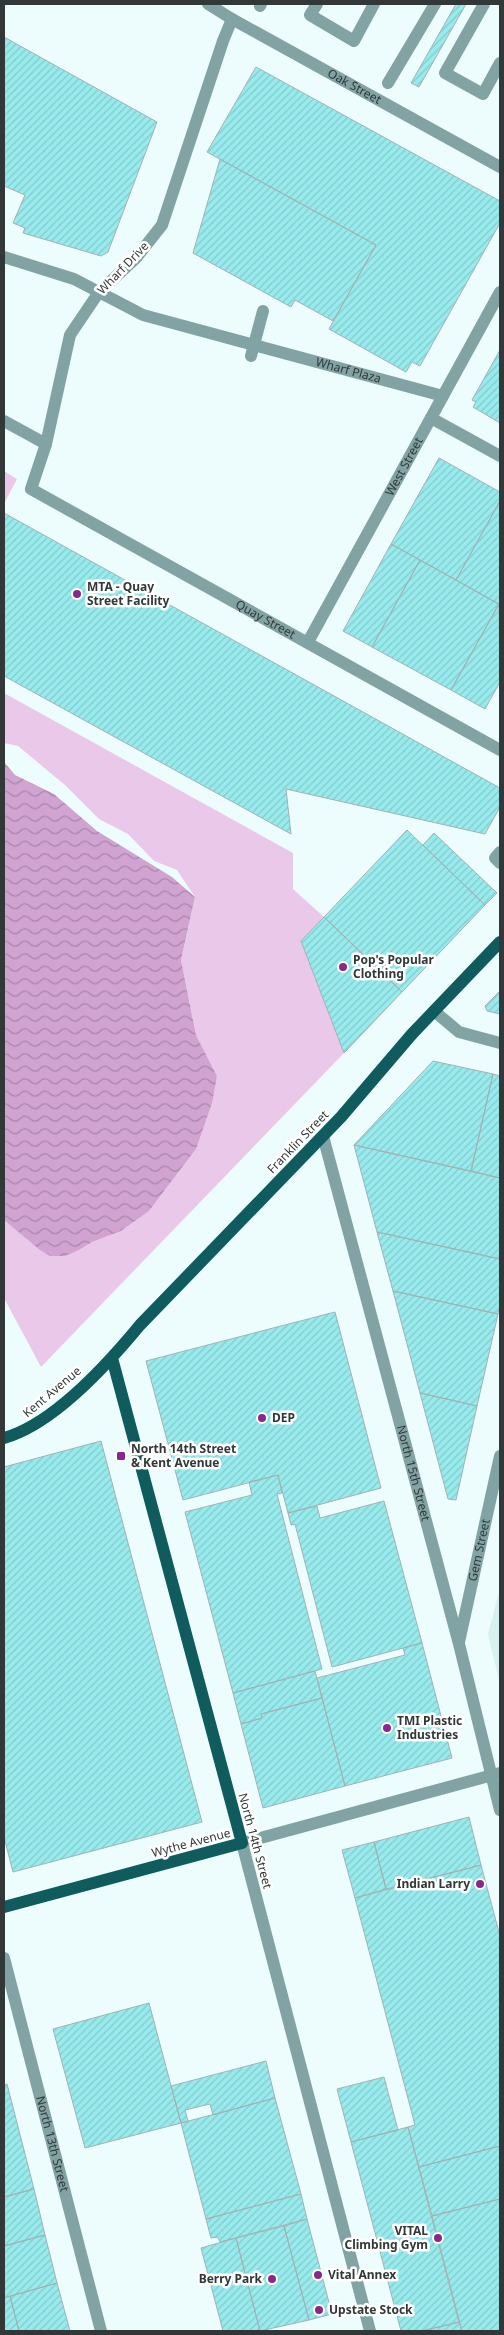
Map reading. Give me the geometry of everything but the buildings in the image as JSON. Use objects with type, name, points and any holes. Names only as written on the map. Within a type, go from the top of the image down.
[{"type":"main road","name":"Franklin Street","points":[[112,1358],[140,1326],[322,1136],[434,1011],[500,942]]},
{"type":"main road","name":"Kent Avenue","points":[[4,1438],[29,1429],[42,1420],[112,1358]]},
{"type":"main road","name":"North 14th Street","points":[[112,1358],[242,1843]]},
{"type":"main road","name":"Wythe Avenue","points":[[4,1907],[242,1843]]},
{"type":"street","name":"Oak Street","points":[[208,4],[500,167]]},
{"type":"street","points":[[316,4],[310,15],[354,41],[374,4]]},
{"type":"street","points":[[388,83],[435,4]]},
{"type":"street","points":[[484,4],[445,73],[483,94],[500,63]]},
{"type":"street","name":"Wharf Drive","points":[[31,489],[46,444],[70,335],[99,292],[136,258],[162,225],[232,19]]},
{"type":"street","name":"Wharf Plaza","points":[[4,257],[74,279],[144,315],[252,351],[443,396]]},
{"type":"street","name":"West Street","points":[[308,642],[500,292]]},
{"type":"street","points":[[252,351],[263,311]]},
{"type":"street","points":[[431,418],[500,456]]},
{"type":"street","points":[[4,421],[46,444]]},
{"type":"street","name":"Quay Street","points":[[31,489],[500,750]]},
{"type":"street","points":[[500,852],[495,858],[500,863]]},
{"type":"street","points":[[434,1011],[459,1032],[500,1043]]},
{"type":"street","name":"North 15th Street","points":[[322,1136],[458,1644],[496,1775],[500,1810]]},
{"type":"street","name":"Gem Street","points":[[458,1644],[500,1456]]},
{"type":"street","name":"Wythe Avenue","points":[[242,1843],[496,1775]]},
{"type":"street","name":"North 14th Street","points":[[242,1843],[370,2331]]},
{"type":"street","name":"North 13th Street","points":[[4,1958],[101,2331]]},
{"type":"shaded area","points":[[4,471],[17,479],[4,504]]},
{"type":"shaded area","points":[[4,693],[293,853],[293,889],[324,917],[301,941],[344,1053],[41,1367],[4,1298],[4,1220],[50,1256],[79,1250],[92,1242],[121,1231],[149,1211],[196,1149],[217,1076],[196,1035],[181,960],[195,897],[177,870],[154,861],[128,834],[99,819],[65,785],[18,746],[4,743]]},
{"type":"shaded area","points":[[500,1588],[500,1684],[488,1634]]},
{"type":"water","points":[[4,762],[15,775],[54,794],[97,831],[172,877],[195,897],[181,960],[196,1035],[217,1076],[212,1103],[196,1149],[149,1211],[121,1231],[92,1242],[65,1256],[50,1256],[4,1220]]},
{"type":"place","name":"MTA - Quay Street Facility","points":[[77,594]]},
{"type":"place","name":"Pop's Popular Clothing","points":[[343,967]]},
{"type":"place","name":"DEP","points":[[262,1418]]},
{"type":"place","name":"North 14th Street & Kent Avenue","points":[[121,1456]]},
{"type":"place","name":"TMI Plastic Industries","points":[[387,1728]]},
{"type":"place","name":"Indian Larry","points":[[480,1884]]},
{"type":"place","name":"VITAL Climbing Gym","points":[[438,2238]]},
{"type":"place","name":"Vital Annex","points":[[318,2275]]},
{"type":"place","name":"Berry Park","points":[[272,2279]]},
{"type":"place","name":"Upstate Stock","points":[[319,2310]]}]
